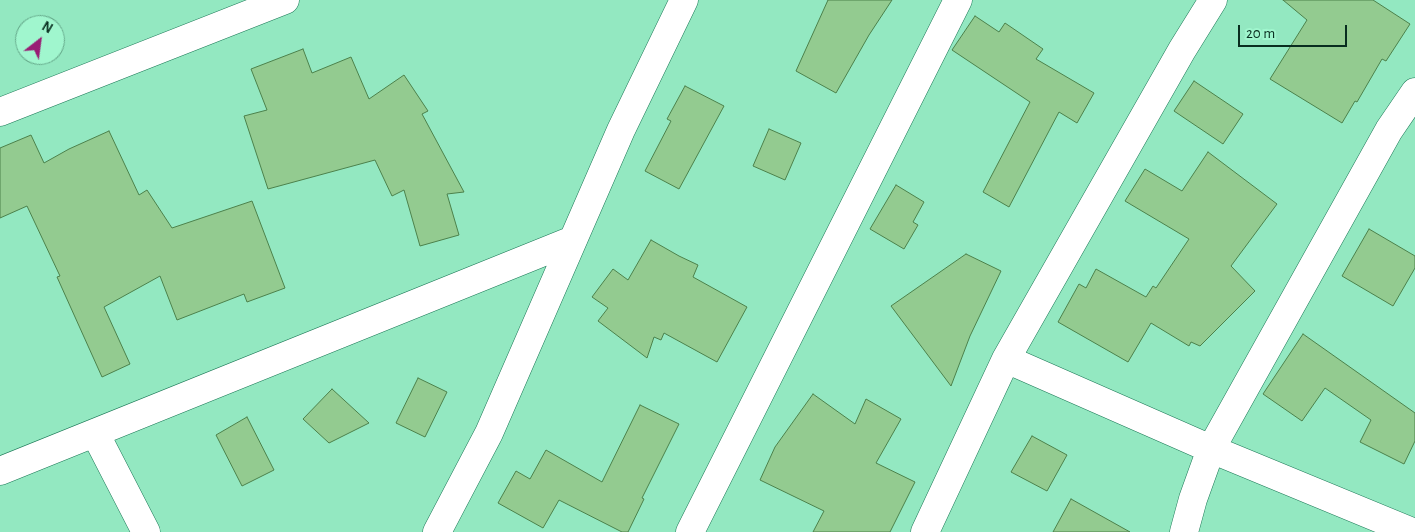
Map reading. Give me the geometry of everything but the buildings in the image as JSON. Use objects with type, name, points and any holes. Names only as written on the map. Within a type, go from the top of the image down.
[{"type":"street","points":[[0,112],[285,0]]},
{"type":"street","points":[[437,532],[489,433],[621,130],[684,0]]},
{"type":"street","points":[[690,532],[958,0]]},
{"type":"street","points":[[925,532],[1006,359],[1182,50],[1213,0]]},
{"type":"street","points":[[1184,532],[1193,499],[1211,448],[1390,130],[1415,92]]},
{"type":"street","points":[[0,471],[573,240]]},
{"type":"street","points":[[1006,359],[1211,448],[1412,532]]},
{"type":"street","points":[[95,434],[146,532]]}]
